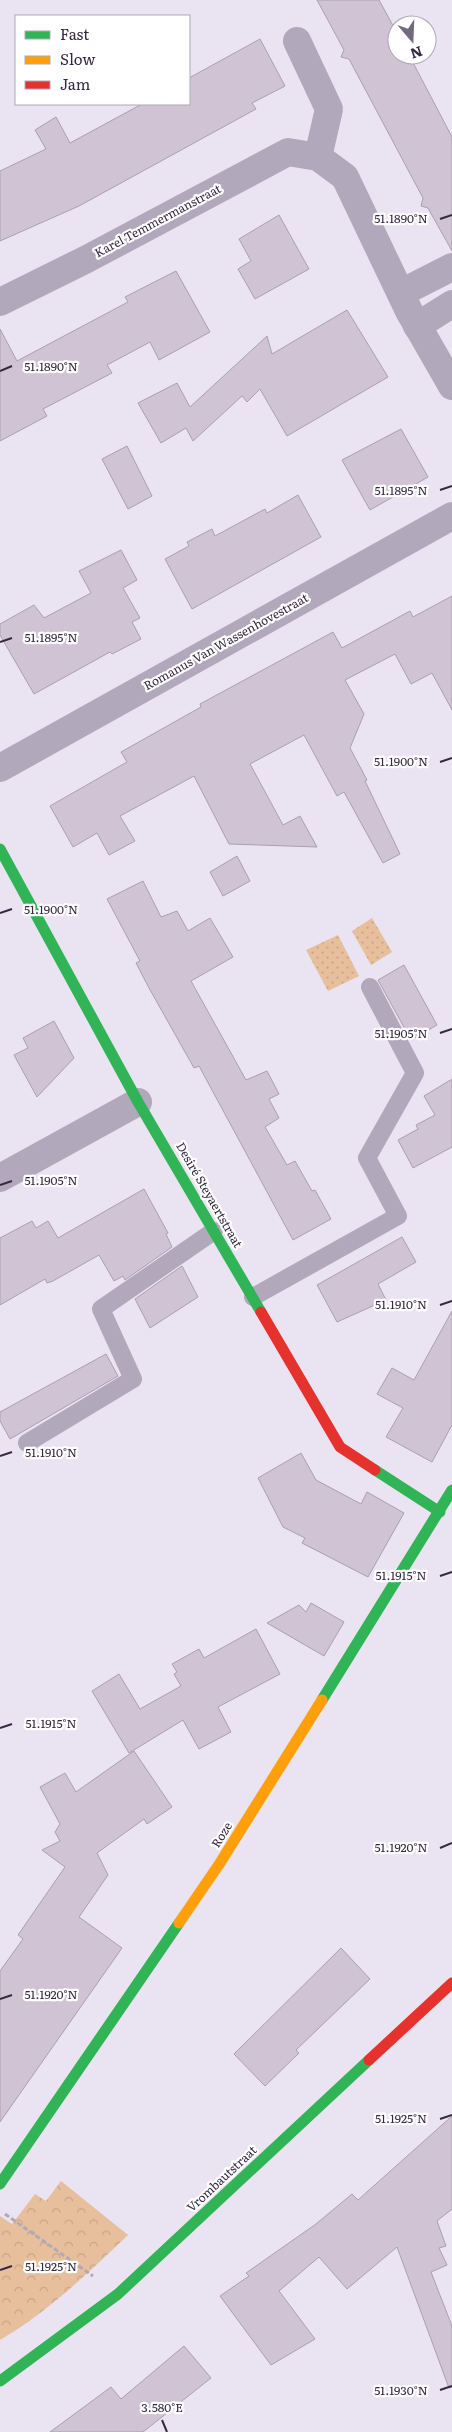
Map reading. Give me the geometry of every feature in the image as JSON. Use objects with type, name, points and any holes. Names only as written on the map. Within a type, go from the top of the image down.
[{"type":"street","points":[[297,41],[329,109],[318,157],[345,177],[417,326],[452,386]]},
{"type":"street","name":"Karel Temmermanstraat","points":[[0,302],[85,260],[288,152],[318,157]]},
{"type":"street","points":[[401,293],[452,267]]},
{"type":"street","points":[[417,326],[452,304]]},
{"type":"street","name":"Romanus Van Wassenhovestraat","points":[[0,768],[452,516]]},
{"type":"street","name":"Desiré Steyaertstraat","points":[[0,849],[138,1102],[340,1447],[440,1512]]},
{"type":"street","points":[[0,1178],[138,1102]]},
{"type":"street","name":"Roze","points":[[0,2184],[220,1864],[452,1490]]},
{"type":"street","name":"Vrombautstraat","points":[[0,2382],[118,2294],[452,1983]]},
{"type":"lane","points":[[253,1297],[398,1216],[367,1158],[415,1073],[370,987]]},
{"type":"lane","points":[[26,1443],[133,1379],[101,1309],[214,1231]]},
{"type":"path","points":[[0,2210],[118,2294]]},
{"type":"green space","points":[[372,918],[392,952],[371,965],[352,931]]},
{"type":"green space","points":[[338,935],[359,976],[328,991],[306,950]]},
{"type":"green space","points":[[61,2181],[128,2235],[83,2278],[35,2317],[0,2340],[0,2216],[12,2224],[35,2194],[46,2201]]},
{"type":"building","points":[[317,0],[379,0],[387,15],[387,65],[414,65],[452,137],[452,251],[428,208],[421,206],[423,198],[349,59],[341,57],[344,50]]},
{"type":"building","points":[[260,39],[285,86],[252,103],[256,109],[79,206],[0,241],[0,171],[46,149],[35,130],[56,117],[70,143],[140,105],[190,105],[190,77]]},
{"type":"building","points":[[279,215],[309,269],[255,299],[238,269],[251,261],[239,239]]},
{"type":"building","points":[[176,271],[210,332],[159,360],[150,342],[107,365],[112,373],[43,409],[47,416],[0,441],[0,329],[17,361],[128,302],[125,297]]},
{"type":"building","points":[[347,310],[388,377],[287,436],[260,389],[247,402],[242,396],[193,441],[186,428],[161,443],[138,403],[177,383],[190,407],[267,336],[272,354]]},
{"type":"building","points":[[401,429],[428,477],[370,510],[342,460]]},
{"type":"building","points":[[127,446],[152,496],[128,509],[102,459]]},
{"type":"building","points":[[298,495],[321,537],[192,609],[165,559],[189,546],[187,542],[212,529],[215,536],[265,509],[267,513]]},
{"type":"building","points":[[121,550],[137,580],[123,588],[140,618],[132,622],[141,639],[112,654],[110,652],[34,694],[0,635],[0,624],[34,605],[44,618],[91,593],[79,571]]},
{"type":"building","points":[[452,596],[452,710],[432,673],[411,684],[395,654],[345,680],[364,714],[350,748],[367,780],[365,781],[400,854],[383,863],[344,792],[337,796],[304,735],[250,764],[283,825],[300,816],[317,847],[229,844],[194,776],[120,816],[135,841],[109,855],[97,833],[73,847],[50,806],[127,762],[121,752],[201,707],[200,704],[333,632],[342,648],[410,611],[413,617]]},
{"type":"building","points":[[237,856],[250,881],[223,896],[210,872]]},
{"type":"building","points":[[143,881],[161,917],[177,911],[188,931],[210,918],[233,957],[191,981],[246,1080],[267,1071],[279,1094],[269,1099],[279,1118],[265,1127],[287,1165],[295,1161],[312,1191],[315,1190],[331,1219],[293,1240],[199,1066],[194,1068],[149,988],[136,963],[140,961],[107,899]]},
{"type":"building","points":[[404,965],[437,1025],[411,1040],[378,980]]},
{"type":"building","points":[[54,1021],[74,1058],[37,1097],[14,1055],[28,1048],[23,1038]]},
{"type":"building","points":[[452,1079],[452,1147],[413,1168],[398,1140],[418,1129],[416,1125],[435,1115],[424,1096]]},
{"type":"building","points":[[144,1189],[168,1233],[166,1234],[172,1247],[125,1280],[123,1276],[114,1281],[99,1255],[53,1281],[47,1283],[45,1279],[0,1305],[0,1238],[32,1221],[36,1228],[48,1221],[58,1238]]},
{"type":"building","points":[[402,1237],[416,1262],[378,1284],[386,1300],[337,1322],[317,1285]]},
{"type":"building","points":[[182,1266],[198,1297],[150,1328],[135,1299]]},
{"type":"building","points":[[452,1311],[452,1425],[432,1462],[386,1437],[403,1408],[377,1394],[392,1368],[414,1380]]},
{"type":"building","points":[[106,1354],[118,1376],[10,1439],[0,1421],[0,1412]]},
{"type":"building","points":[[301,1453],[316,1480],[361,1504],[367,1492],[404,1513],[368,1577],[302,1543],[305,1538],[283,1527],[258,1478]]},
{"type":"building","points":[[311,1603],[344,1622],[324,1656],[267,1623],[299,1605],[306,1612]]},
{"type":"building","points":[[256,1629],[280,1674],[218,1707],[231,1732],[199,1749],[183,1720],[129,1753],[92,1691],[119,1674],[140,1709],[181,1686],[174,1674],[177,1672],[172,1664],[199,1649],[204,1658]]},
{"type":"building","points":[[134,1751],[172,1807],[147,1824],[144,1819],[97,1853],[108,1875],[79,1917],[122,1948],[0,2122],[0,1971],[23,1939],[18,1935],[65,1867],[42,1850],[60,1841],[55,1832],[60,1824],[40,1787],[65,1773],[76,1792]]},
{"type":"building","points":[[341,1948],[370,1979],[296,2050],[299,2053],[265,2086],[234,2054]]},
{"type":"building","points":[[452,2116],[452,2209],[437,2221],[446,2246],[439,2248],[447,2265],[431,2272],[452,2326],[452,2387],[449,2388],[397,2247],[347,2289],[319,2257],[279,2291],[315,2339],[271,2365],[220,2296],[249,2276],[246,2273],[316,2224],[352,2194],[358,2200]]},
{"type":"building","points":[[184,2346],[211,2378],[143,2432],[50,2432],[111,2387],[121,2399]]},
{"type":"traffic: fast","points":[[0,849],[138,1102],[261,1312]]},
{"type":"traffic: fast","points":[[375,1470],[440,1512]]},
{"type":"traffic: fast","points":[[322,1700],[452,1490]]},
{"type":"traffic: fast","points":[[0,2184],[179,1923]]},
{"type":"traffic: fast","points":[[0,2381],[118,2294],[369,2060]]},
{"type":"traffic: slow","points":[[179,1923],[220,1863],[322,1700]]},
{"type":"traffic: jam","points":[[261,1312],[340,1447],[375,1470]]},
{"type":"traffic: jam","points":[[369,2060],[452,1983]]}]
